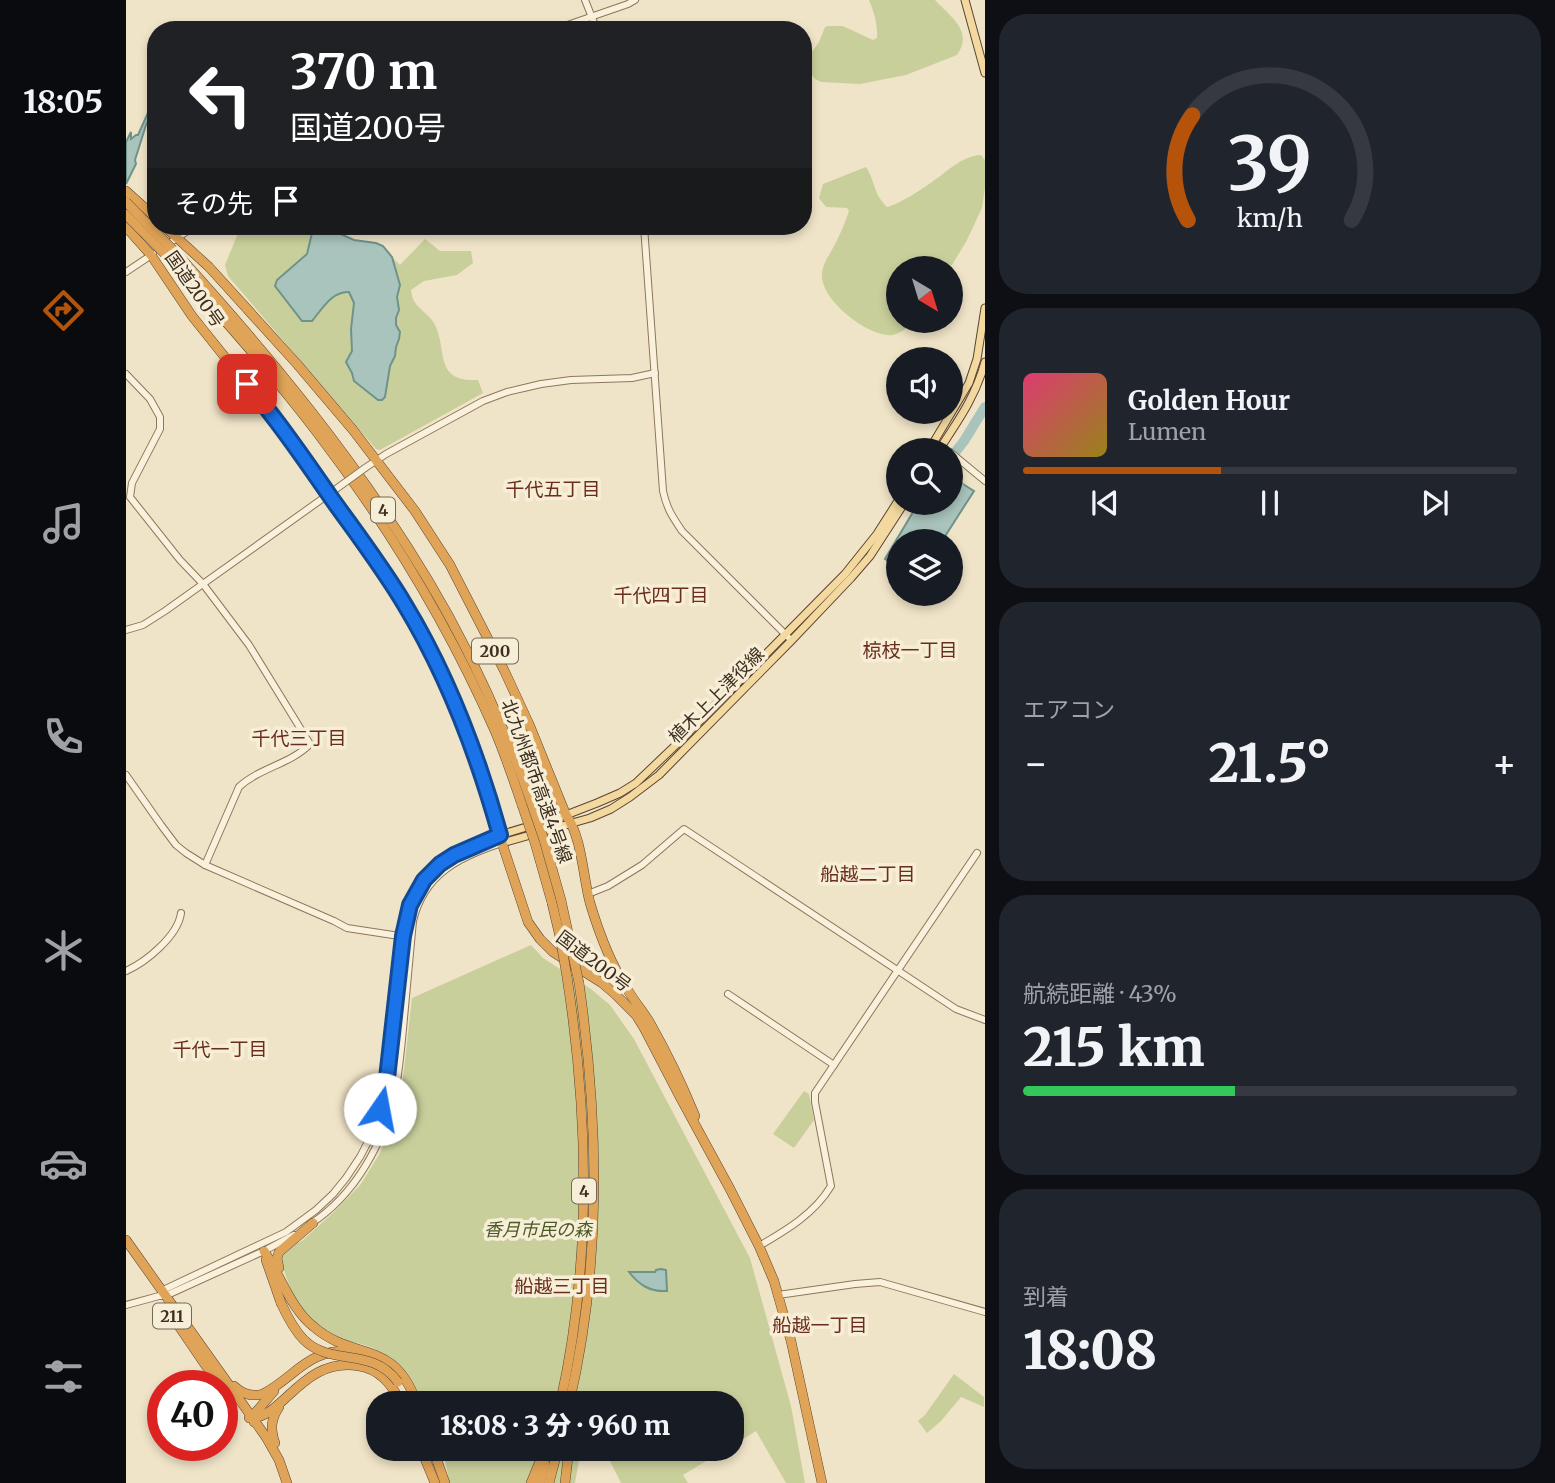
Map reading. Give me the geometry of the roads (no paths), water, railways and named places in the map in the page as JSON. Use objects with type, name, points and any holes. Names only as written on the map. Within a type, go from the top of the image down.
[{"type":"highway","points":[[126,192],[147,210]]},
{"type":"highway","name":"北九州都市高速4号線","points":[[126,202],[147,226]]},
{"type":"highway","name":"北九州都市高速4号線","points":[[126,215],[147,233]]},
{"type":"highway","name":"国道200号","points":[[126,228],[151,255],[192,316],[332,492],[405,605],[448,688],[485,780],[528,922],[553,952],[602,982],[636,1016],[644,1028],[760,1246],[791,1341],[822,1483]]},
{"type":"highway","name":"北九州都市高速4号線","points":[[149,235],[230,313],[289,383],[355,470],[429,581],[504,730],[579,983],[591,1086],[595,1178],[593,1236],[561,1391]]},
{"type":"highway","name":"北九州都市高速4号線","points":[[155,235],[175,258]]},
{"type":"highway","name":"国道200号","points":[[174,235],[209,267],[297,364],[377,460],[450,565],[530,724],[569,819],[598,931],[608,957],[649,1021],[708,1146]]},
{"type":"highway","name":"北九州都市高速4号線","points":[[556,901],[576,1032],[583,1130],[580,1349],[572,1391]]},
{"type":"highway","points":[[288,1293],[277,1258],[284,1247],[313,1223]]},
{"type":"highway","name":"211","points":[[126,1242],[252,1421],[286,1482]]},
{"type":"highway","points":[[263,1248],[299,1311],[320,1332],[335,1341],[384,1359],[403,1375],[412,1391]]},
{"type":"highway","points":[[263,1248],[281,1303],[298,1334],[310,1345],[334,1355],[372,1362],[387,1370],[398,1382],[401,1391]]},
{"type":"highway","name":"211","points":[[162,1294],[209,1370]]},
{"type":"highway","points":[[576,1391],[582,1295]]},
{"type":"highway","points":[[211,1362],[221,1368],[235,1387],[251,1395],[263,1394],[318,1357],[341,1351],[384,1359]]},
{"type":"highway","points":[[252,1421],[267,1413],[318,1371],[337,1365],[370,1369],[383,1376],[395,1391]]},
{"type":"highway","points":[[252,1421],[256,1412],[298,1368]]},
{"type":"highway","points":[[286,1482],[285,1467],[274,1441],[272,1424],[277,1410],[291,1392]]},
{"type":"highway","name":"211","points":[[238,1405],[252,1421]]},
{"type":"highway","points":[[425,1461],[433,1483]]},
{"type":"highway","points":[[438,1461],[446,1483]]},
{"type":"highway","points":[[531,1483],[541,1461]]},
{"type":"highway","points":[[540,1483],[545,1461]]},
{"type":"highway","points":[[549,1483],[555,1461]]},
{"type":"highway","points":[[565,1483],[568,1461]]},
{"type":"main road","points":[[965,0],[985,73]]},
{"type":"main road","points":[[947,438],[977,359],[985,308]]},
{"type":"main road","points":[[949,438],[978,385],[985,362]]},
{"type":"main road","name":"植木上上津役線","points":[[788,638],[865,551],[889,515]]},
{"type":"main road","name":"植木上上津役線","points":[[501,839],[569,819],[636,783],[870,556],[897,515]]},
{"type":"street","points":[[585,0],[594,21]]},
{"type":"street","points":[[578,21],[635,0]]},
{"type":"street","points":[[126,272],[182,235]]},
{"type":"street","points":[[645,235],[663,491],[670,514],[682,531],[788,638]]},
{"type":"street","points":[[126,630],[143,625],[165,611],[377,460],[483,401],[541,384],[632,378],[655,373]]},
{"type":"street","points":[[126,374],[150,399],[160,417],[160,429],[132,483],[130,497],[180,560],[203,584],[249,645],[310,744],[306,749],[247,779],[239,787],[205,865]]},
{"type":"street","points":[[963,462],[985,481]]},
{"type":"street","points":[[126,775],[176,845],[205,865],[347,928],[412,938]]},
{"type":"street","points":[[588,894],[642,865],[684,829],[956,1009],[985,1020]]},
{"type":"street","points":[[263,1248],[299,1224],[333,1194],[360,1157],[372,1134],[386,1087],[403,936],[410,905],[417,890],[431,872],[454,855],[501,839]]},
{"type":"street","points":[[126,1305],[162,1294],[263,1248],[313,1223],[340,1199],[367,1165],[395,1091],[412,938],[416,909],[422,895],[433,880],[465,857],[501,839]]},
{"type":"street","points":[[760,1246],[789,1229],[808,1213],[831,1186],[815,1093],[977,853]]},
{"type":"street","points":[[126,971],[159,948],[180,920],[181,913]]},
{"type":"street","points":[[728,994],[834,1065]]},
{"type":"street","points":[[778,1295],[880,1282],[985,1312]]},
{"type":"water","points":[[147,115],[136,164],[126,184],[126,142],[131,132],[131,139],[138,135]]},
{"type":"water","points":[[312,235],[343,235],[383,246],[392,257],[400,285],[396,325],[400,332],[385,397],[382,400],[378,400],[354,381],[346,362],[352,351],[354,303],[349,292],[337,294],[312,321],[302,321],[275,286],[277,280],[307,254]]},
{"type":"water","points":[[963,484],[974,491],[963,508]]},
{"type":"water","points":[[911,515],[959,515],[950,529],[903,529]]},
{"type":"water","points":[[666,1270],[667,1291],[645,1287],[629,1272],[655,1272]]},
{"type":"waterway","points":[[963,442],[985,407]]},
{"type":"district","name":"千代五丁目","points":[[553,489]]},
{"type":"district","name":"千代四丁目","points":[[661,595]]},
{"type":"district","name":"椋枝一丁目","points":[[910,650]]},
{"type":"district","name":"千代三丁目","points":[[299,738]]},
{"type":"district","name":"船越二丁目","points":[[868,874]]},
{"type":"district","name":"千代一丁目","points":[[220,1049]]},
{"type":"district","name":"船越三丁目","points":[[562,1286]]},
{"type":"district","name":"船越一丁目","points":[[820,1325]]},
{"type":"park label","name":"香月市民の森","points":[[538,1229]]}]
